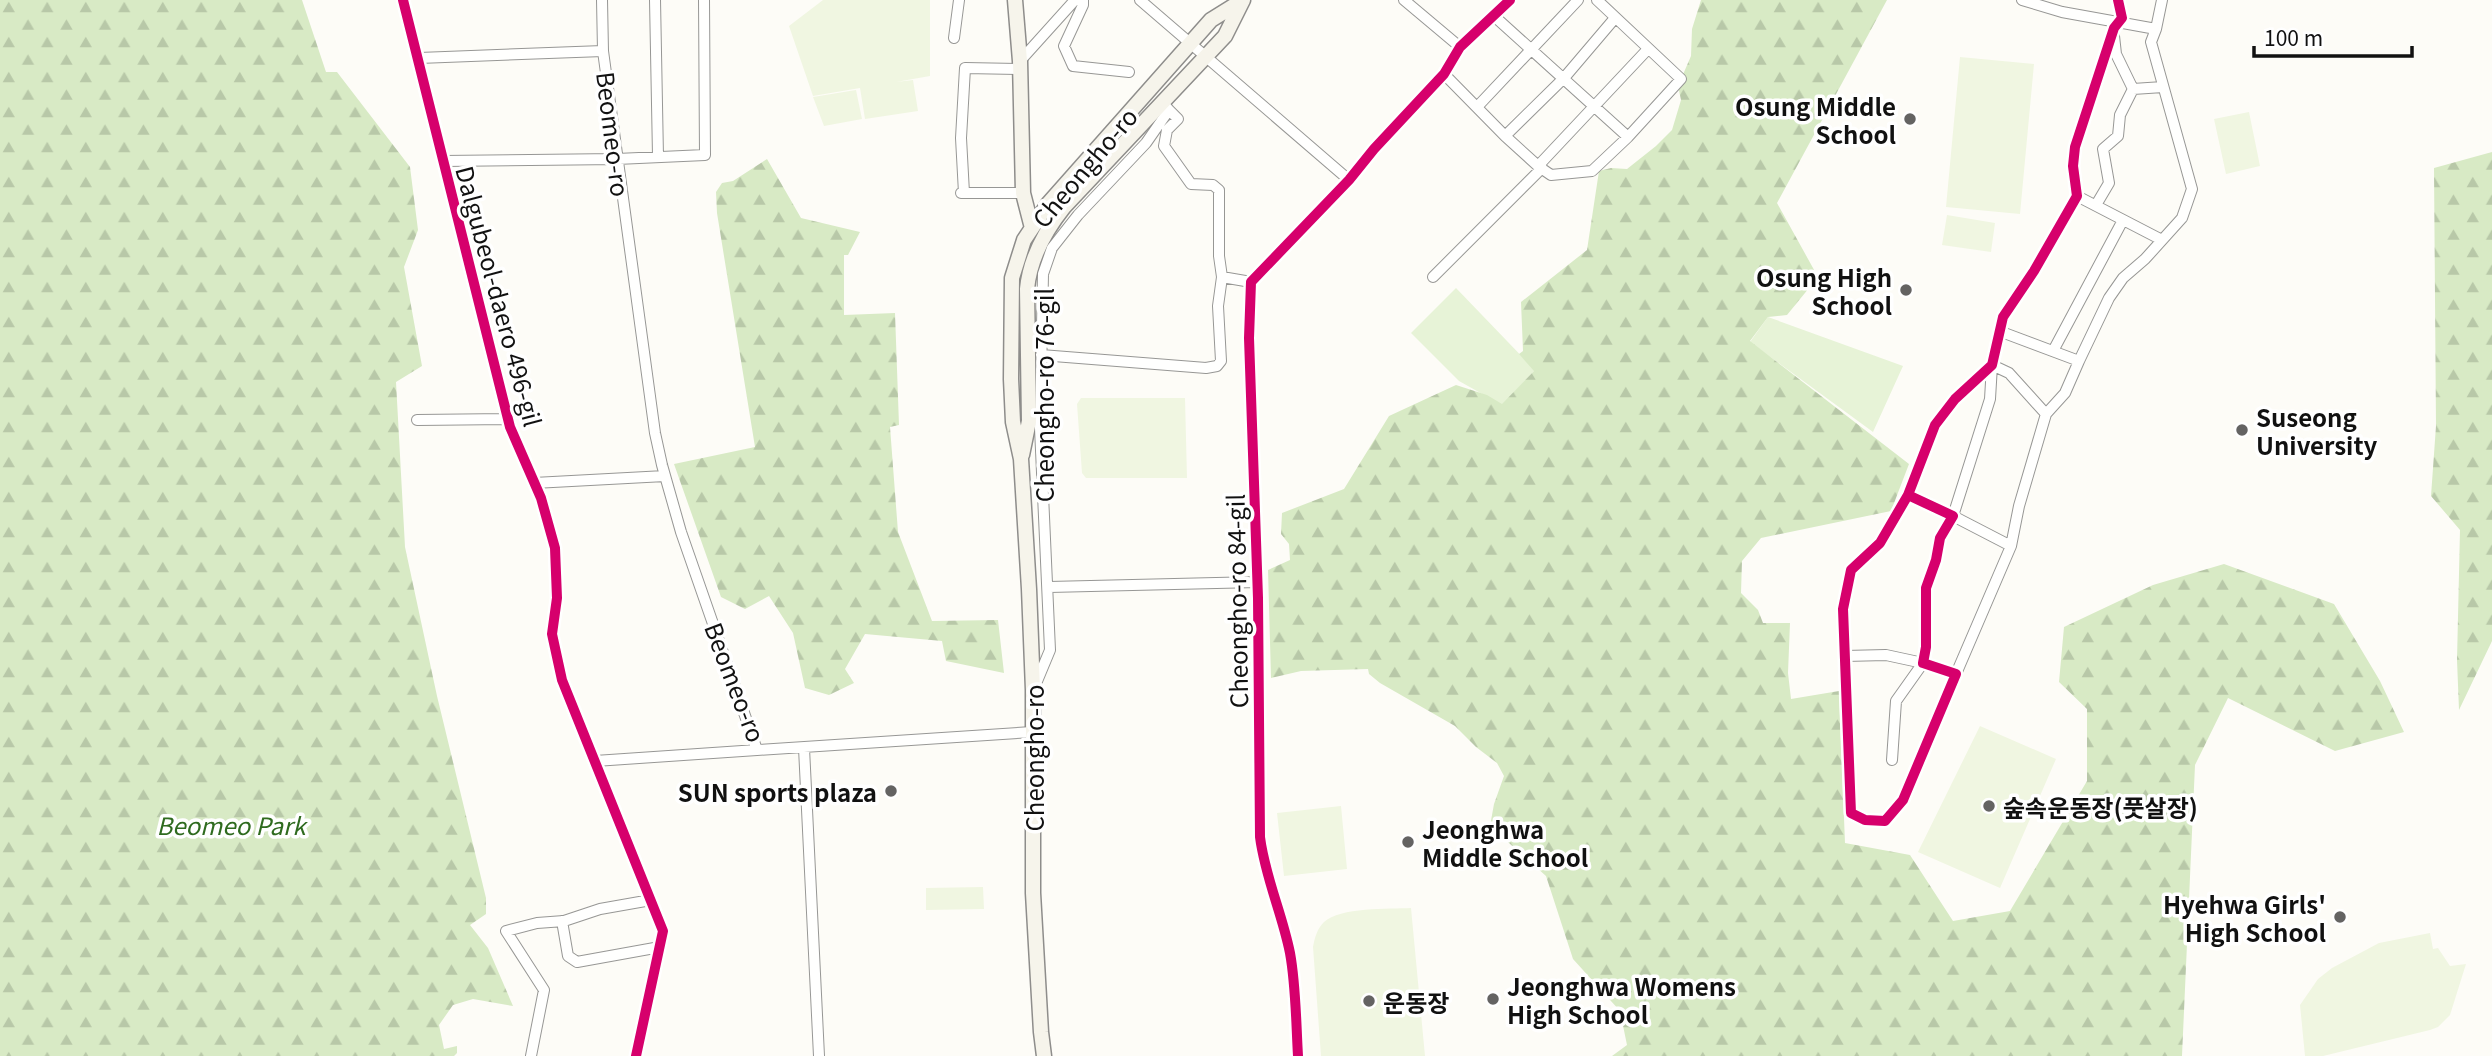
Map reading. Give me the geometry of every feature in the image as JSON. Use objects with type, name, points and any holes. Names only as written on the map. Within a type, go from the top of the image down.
[{"type":"main road","points":[[1015,0],[1020,65],[1023,193],[1032,228]]},
{"type":"main road","name":"Cheongho-ro","points":[[1044,1056],[1033,893],[1033,690],[1021,459],[1013,422],[1010,291],[1021,247],[1057,192],[1211,20],[1243,0]]},
{"type":"main road","name":"Cheongho-ro","points":[[1021,459],[1029,421],[1027,289],[1029,272],[1039,247],[1064,207],[1165,106],[1225,36],[1243,0]]},
{"type":"street","name":"Dalgubeol-daero 496-gil","points":[[403,0],[508,419],[534,483],[555,548],[557,598],[552,634],[562,680],[663,931],[636,1056]]},
{"type":"street","name":"Beomeo-ro","points":[[602,0],[603,51],[655,433],[681,532],[757,750],[1032,732]]},
{"type":"street","points":[[656,0],[658,156]]},
{"type":"street","points":[[443,161],[705,155],[704,0]]},
{"type":"street","points":[[954,38],[959,0]]},
{"type":"street","points":[[1023,193],[962,193],[961,138],[965,68],[1020,65],[1075,0]]},
{"type":"street","points":[[1083,0],[1064,46],[1073,66],[1129,72]]},
{"type":"street","points":[[1140,0],[1349,180]]},
{"type":"street","points":[[1404,0],[1460,47]]},
{"type":"street","points":[[1222,277],[1251,282],[1349,180],[1444,74],[1460,47],[1510,0]]},
{"type":"street","points":[[1444,74],[1505,136],[1551,175],[1592,171],[1628,137],[1681,79],[1597,0]]},
{"type":"street","points":[[2022,0],[2115,27],[2156,29]]},
{"type":"street","points":[[2062,0],[2062,12]]},
{"type":"street","points":[[1892,760],[1896,701],[1923,663],[1926,648],[1926,588],[1940,538],[1953,516],[1990,399],[1992,365],[2003,317],[2034,271],[2077,196],[2073,166],[2075,146],[2115,27],[2122,18],[2118,0]]},
{"type":"street","points":[[1992,365],[1955,399],[1935,425],[1908,495],[1880,543],[1851,570],[1843,610],[1851,813],[1865,820],[1885,821],[1903,800],[2011,546],[2019,506],[2046,414],[2065,393],[2109,298],[2123,278],[2182,218],[2192,189],[2151,42],[2162,0]]},
{"type":"street","points":[[1476,107],[1573,1]]},
{"type":"street","points":[[1494,16],[1628,137]]},
{"type":"street","points":[[1505,136],[1564,78],[1615,18]]},
{"type":"street","points":[[2115,27],[2116,54],[2133,89]]},
{"type":"street","points":[[1433,277],[1540,167],[1648,49]]},
{"type":"street","points":[[419,58],[603,51]]},
{"type":"street","points":[[2133,89],[2163,87]]},
{"type":"street","points":[[2096,205],[2109,183],[2103,149],[2118,136],[2120,115],[2133,89]]},
{"type":"street","points":[[1041,355],[1206,368],[1217,366],[1221,361],[1218,306],[1222,277],[1219,257],[1219,190],[1213,185],[1191,184],[1164,146],[1167,131],[1178,119],[1165,106]]},
{"type":"street","name":"Cheongho-ro 76-gil","points":[[1033,690],[1050,650],[1040,428],[1043,274],[1052,248],[1078,215],[1146,143],[1165,106]]},
{"type":"street","points":[[2077,196],[2162,240]]},
{"type":"street","points":[[2053,352],[2123,220]]},
{"type":"street","name":"Cheongho-ro 84-gil","points":[[1251,282],[1248,318],[1258,582],[1260,837],[1263,862],[1282,918],[1291,956],[1298,1056]]},
{"type":"street","points":[[1999,331],[2079,361]]},
{"type":"street","points":[[1992,365],[2009,373],[2046,414]]},
{"type":"street","name":"Dalgubeol-daero 496-gil","points":[[417,420],[508,419]]},
{"type":"street","points":[[534,483],[665,476]]},
{"type":"street","points":[[1908,495],[2011,546]]},
{"type":"street","points":[[1049,587],[1258,582]]},
{"type":"street","points":[[1845,656],[1886,655],[1956,674]]},
{"type":"street","points":[[804,748],[819,1056]]},
{"type":"street","points":[[595,761],[757,750]]},
{"type":"street","points":[[531,1056],[544,990],[506,931],[651,900]]},
{"type":"street","points":[[562,921],[568,956],[577,962],[660,947]]},
{"type":"green space","name":"Beomeo Park","points":[[0,0],[302,0],[326,72],[337,72],[410,167],[418,230],[404,267],[422,366],[396,382],[405,547],[437,696],[486,898],[486,914],[470,925],[488,948],[513,1006],[473,999],[453,1005],[439,1025],[444,1049],[457,1046],[454,1056],[0,1056]]},
{"type":"green space","points":[[823,0],[930,0],[930,76],[896,82],[913,80],[918,111],[865,119],[860,88],[813,96],[789,26]]},
{"type":"green space","points":[[1701,0],[1887,0],[1777,203],[1818,277],[1787,315],[1768,317],[1750,341],[1909,464],[1891,511],[1761,538],[1742,561],[1741,593],[1758,610],[1763,623],[1790,623],[1788,673],[1791,699],[1839,691],[1845,843],[1910,855],[1953,921],[2010,911],[2087,781],[2087,709],[2059,682],[2064,627],[2153,585],[2224,564],[2334,604],[2380,681],[2404,732],[2335,751],[2228,698],[2195,765],[2182,1056],[1612,1056],[1627,1045],[1620,1011],[1573,959],[1546,876],[1490,826],[1504,776],[1497,763],[1455,726],[1380,683],[1369,674],[1368,669],[1301,671],[1271,678],[1268,570],[1290,560],[1289,544],[1281,534],[1282,513],[1344,489],[1389,416],[1456,385],[1487,395],[1502,404],[1534,371],[1519,354],[1523,351],[1521,302],[1587,250],[1599,171],[1611,168],[1627,169],[1672,130],[1681,100],[1678,86],[1691,56],[1692,29]]},
{"type":"green space","points":[[1960,57],[2034,64],[2020,214],[1946,207]]},
{"type":"green space","points":[[856,90],[862,119],[824,126],[813,97]]},
{"type":"green space","points":[[2249,112],[2260,166],[2226,174],[2214,119]]},
{"type":"green space","points":[[2492,152],[2492,641],[2459,710],[2457,660],[2460,530],[2431,496],[2436,426],[2434,168]]},
{"type":"green space","points":[[767,159],[801,218],[860,232],[848,255],[844,255],[844,315],[895,313],[899,425],[890,427],[898,532],[932,621],[998,620],[1004,673],[946,661],[942,641],[865,634],[845,669],[854,683],[829,695],[805,688],[793,633],[769,596],[745,609],[721,597],[674,464],[755,447],[717,213],[716,192],[722,183],[733,181]]},
{"type":"green space","points":[[1947,215],[1995,223],[1991,252],[1942,245]]},
{"type":"green space","points":[[1456,288],[1535,370],[1502,405],[1459,381],[1411,333]]},
{"type":"green space","points":[[1768,317],[1903,366],[1873,432],[1750,342]]},
{"type":"green space","points":[[1081,398],[1185,398],[1187,478],[1086,478],[1082,473],[1077,404]]},
{"type":"green space","name":"숲속운동장(풋살장)","points":[[1980,726],[2056,759],[2000,888],[1918,852]]},
{"type":"green space","points":[[1341,806],[1347,869],[1284,876],[1277,813]]},
{"type":"green space","points":[[983,887],[984,909],[926,910],[926,888]]},
{"type":"green space","name":"운동장","points":[[1411,908],[1425,1056],[1321,1056],[1313,947],[1320,927],[1331,917],[1341,914]]},
{"type":"green space","points":[[2430,933],[2433,949],[2438,948],[2450,966],[2466,964],[2450,1015],[2438,1027],[2323,1056],[2305,1056],[2300,1005],[2318,979],[2332,968],[2379,943]]},
{"type":"cycle path","points":[[403,0],[510,427],[541,498],[555,548],[557,598],[552,634],[562,680],[663,931],[636,1056]]},
{"type":"cycle path","points":[[1298,1056],[1290,953],[1260,837],[1258,598],[1249,338],[1251,282],[1349,180],[1444,74],[1460,47],[1510,0]]},
{"type":"cycle path","points":[[1908,495],[1953,516],[1940,538],[1926,588],[1926,647],[1923,663],[1956,674],[1903,800],[1885,821],[1865,820],[1851,813],[1843,609],[1851,570],[1880,543],[1908,495],[1935,425],[1955,399],[1992,365],[2003,317],[2034,271],[2077,196],[2073,166],[2075,147],[2114,28],[2122,18],[2118,0]]},
{"type":"place","name":"Osung Middle School","points":[[1910,119]]},
{"type":"place","name":"Osung High School","points":[[1906,290]]},
{"type":"place","name":"Suseong University","points":[[2242,430]]},
{"type":"place","name":"SUN sports plaza","points":[[891,791]]},
{"type":"place","name":"숲속운동장(풋살장)","points":[[1989,806]]},
{"type":"place","name":"Jeonghwa Middle School","points":[[1408,842]]},
{"type":"place","name":"Hyehwa Girls' High School","points":[[2340,917]]},
{"type":"place","name":"Jeonghwa Womens High School","points":[[1493,999]]},
{"type":"place","name":"운동장","points":[[1369,1001]]}]
